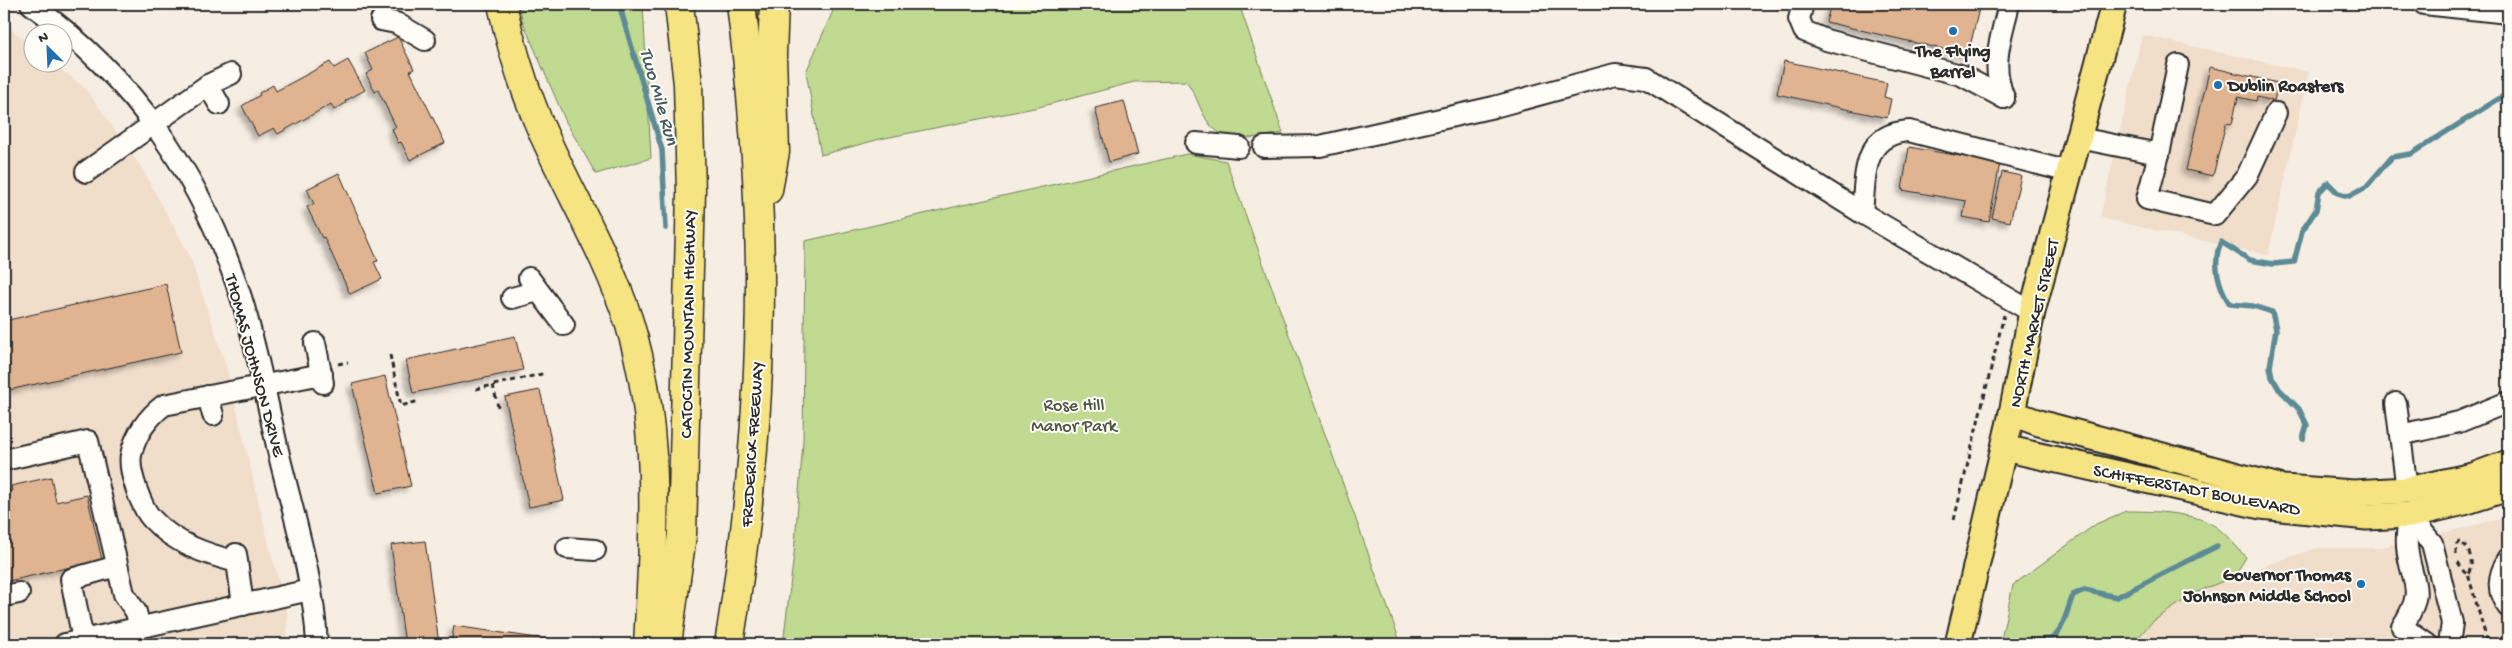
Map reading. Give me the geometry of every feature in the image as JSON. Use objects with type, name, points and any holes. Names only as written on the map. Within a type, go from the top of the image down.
[{"type":"highway","points":[[502,4],[514,51],[538,120],[597,241],[628,321],[640,362],[648,407],[655,489],[648,644]]},
{"type":"highway","name":"CATOCTIN MOUNTAIN HIGHWAY","points":[[667,644],[682,535],[691,192],[688,84],[679,4]]},
{"type":"highway","points":[[741,4],[757,177],[759,243]]},
{"type":"highway","points":[[759,243],[775,152],[772,54],[774,4]]},
{"type":"highway","name":"FREDERICK FREEWAY","points":[[729,644],[744,534],[755,418],[759,243]]},
{"type":"main road","name":"NORTH MARKET STREET","points":[[1958,644],[2012,413],[2032,312],[2114,4]]},
{"type":"main road","name":"SCHIFFERSTADT BOULEVARD","points":[[2012,413],[2039,423],[2283,488],[2354,493],[2408,502],[2464,502],[2508,488]]},
{"type":"main road","name":"SCHIFFERSTADT BOULEVARD","points":[[2004,448],[2261,506],[2367,517],[2508,463]]},
{"type":"street","name":"THOMAS JOHNSON DRIVE","points":[[31,4],[82,43],[132,94],[154,123],[191,181],[219,237],[241,297],[263,384],[310,590],[317,644]]},
{"type":"street","points":[[1803,4],[1799,19],[1804,31],[1826,40],[1961,75],[2004,98],[1997,80],[1996,62],[2009,4]]},
{"type":"street","points":[[2424,4],[2508,13]]},
{"type":"street","points":[[381,20],[396,23],[425,40]]},
{"type":"street","points":[[2178,65],[2160,154],[2147,199],[2215,215],[2247,176],[2276,113]]},
{"type":"street","points":[[86,172],[208,85],[231,74]]},
{"type":"street","points":[[1264,147],[1320,146],[1494,107],[1615,74],[1646,78],[1862,213],[2032,312]]},
{"type":"street","points":[[208,85],[219,104]]},
{"type":"street","points":[[1862,213],[1868,160],[1874,147],[1881,139],[1896,132],[1909,131],[2070,172]]},
{"type":"street","points":[[2079,138],[2160,154]]},
{"type":"street","points":[[1196,143],[1239,147]]},
{"type":"street","points":[[512,298],[533,284],[564,325]]},
{"type":"street","points":[[243,605],[236,558],[186,545],[152,519],[144,507],[132,473],[130,456],[140,430],[151,414],[164,405],[210,406],[263,384],[323,379],[315,343]]},
{"type":"street","points":[[2396,402],[2408,502],[2407,547],[2417,593],[2415,606],[2402,627],[2427,644]]},
{"type":"street","points":[[2400,435],[2460,422],[2508,402]]},
{"type":"street","points":[[4,460],[88,441],[124,594],[136,612],[140,628]]},
{"type":"street","points":[[2408,502],[2432,543],[2452,623],[2449,644]]},
{"type":"street","points":[[567,548],[594,550]]},
{"type":"street","points":[[2508,559],[2502,570],[2499,584],[2503,601],[2508,607]]},
{"type":"street","points":[[117,566],[71,579],[74,642],[310,590]]},
{"type":"path","points":[[1954,520],[2004,315]]},
{"type":"path","points":[[390,355],[401,406],[419,401]]},
{"type":"path","points":[[476,388],[546,373]]},
{"type":"path","points":[[493,385],[498,407]]},
{"type":"path","points":[[2468,574],[2471,569],[2471,558],[2464,544],[2459,542],[2456,545],[2456,556],[2461,568],[2468,574],[2488,644]]},
{"type":"shaded area","points":[[4,24],[22,38],[22,72],[64,72],[86,89],[141,167],[189,254],[226,366],[287,612],[288,644],[4,644]]},
{"type":"shaded area","points":[[2142,35],[2309,72],[2268,255],[2100,218]]},
{"type":"shaded area","name":"Governor Thomas Johnson Middle School","points":[[2508,517],[2508,644],[2132,644],[2152,622],[2195,592],[2316,548],[2379,548]]},
{"type":"green space","points":[[520,4],[643,4],[651,158],[596,174],[566,122],[522,20]]},
{"type":"green space","points":[[836,4],[1239,4],[1283,133],[1251,138],[1231,137],[1221,134],[1206,119],[1186,81],[1134,82],[1039,107],[880,139],[821,155],[806,72]]},
{"type":"green space","name":"Rose Hill Manor Park","points":[[1187,154],[1226,161],[1401,644],[783,644],[794,554],[803,442],[805,241]]},
{"type":"green space","points":[[2126,511],[2149,511],[2200,519],[2219,529],[2246,557],[2235,576],[2195,593],[2152,622],[2132,644],[2000,644],[2013,585],[2096,524]]},
{"type":"building","points":[[1831,4],[1980,4],[1968,55],[1826,22]]},
{"type":"building","points":[[398,37],[414,69],[410,71],[445,143],[410,160],[401,142],[398,143],[392,129],[396,127],[378,90],[375,92],[366,74],[373,70],[365,53]]},
{"type":"building","points":[[348,60],[365,90],[345,101],[346,103],[334,110],[331,104],[278,134],[274,128],[258,136],[242,106],[273,85],[276,91],[330,62],[334,68]]},
{"type":"building","points":[[1784,61],[1887,83],[1884,97],[1891,99],[1887,118],[1777,94]]},
{"type":"building","points":[[2210,67],[2278,83],[2274,101],[2257,97],[2256,101],[2238,97],[2232,124],[2226,123],[2213,176],[2186,170]]},
{"type":"building","points":[[1124,101],[1138,154],[1109,162],[1095,108]]},
{"type":"building","points":[[1909,147],[2000,163],[1989,222],[1963,217],[1966,201],[1902,190]]},
{"type":"building","points":[[2002,172],[2021,176],[2010,222],[1992,218]]},
{"type":"building","points":[[339,173],[378,261],[374,262],[382,279],[350,294],[324,237],[322,238],[307,207],[314,204],[307,189]]},
{"type":"building","points":[[166,284],[181,352],[4,391],[4,321]]},
{"type":"building","points":[[515,336],[523,370],[413,393],[406,360]]},
{"type":"building","points":[[385,376],[411,486],[378,493],[352,384]]},
{"type":"building","points":[[540,390],[564,500],[529,507],[505,397]]},
{"type":"building","points":[[51,477],[56,502],[87,495],[102,560],[4,582],[4,492],[12,491],[11,486]]},
{"type":"building","points":[[425,541],[439,644],[405,644],[391,545]]},
{"type":"building","points":[[454,626],[565,642],[565,644],[451,644]]},
{"type":"waterway","name":"Two Mile Run","points":[[619,4],[662,150],[666,228]]},
{"type":"waterway","points":[[2303,439],[2307,425],[2299,409],[2279,389],[2272,377],[2270,367],[2276,329],[2272,312],[2253,306],[2230,304],[2222,290],[2218,274],[2217,258],[2221,242],[2250,260],[2273,264],[2294,262],[2302,231],[2316,210],[2319,192],[2328,183],[2338,193],[2349,196],[2366,187],[2392,157],[2411,154],[2508,93]]},
{"type":"waterway","points":[[2024,644],[2054,637],[2061,627],[2073,595],[2084,590],[2117,597],[2217,546]]},
{"type":"place","name":"The Flying Barrel","points":[[1953,31]]},
{"type":"place","name":"Dublin Roasters","points":[[2218,85]]},
{"type":"place","name":"Governor Thomas Johnson Middle School","points":[[2361,584]]}]
